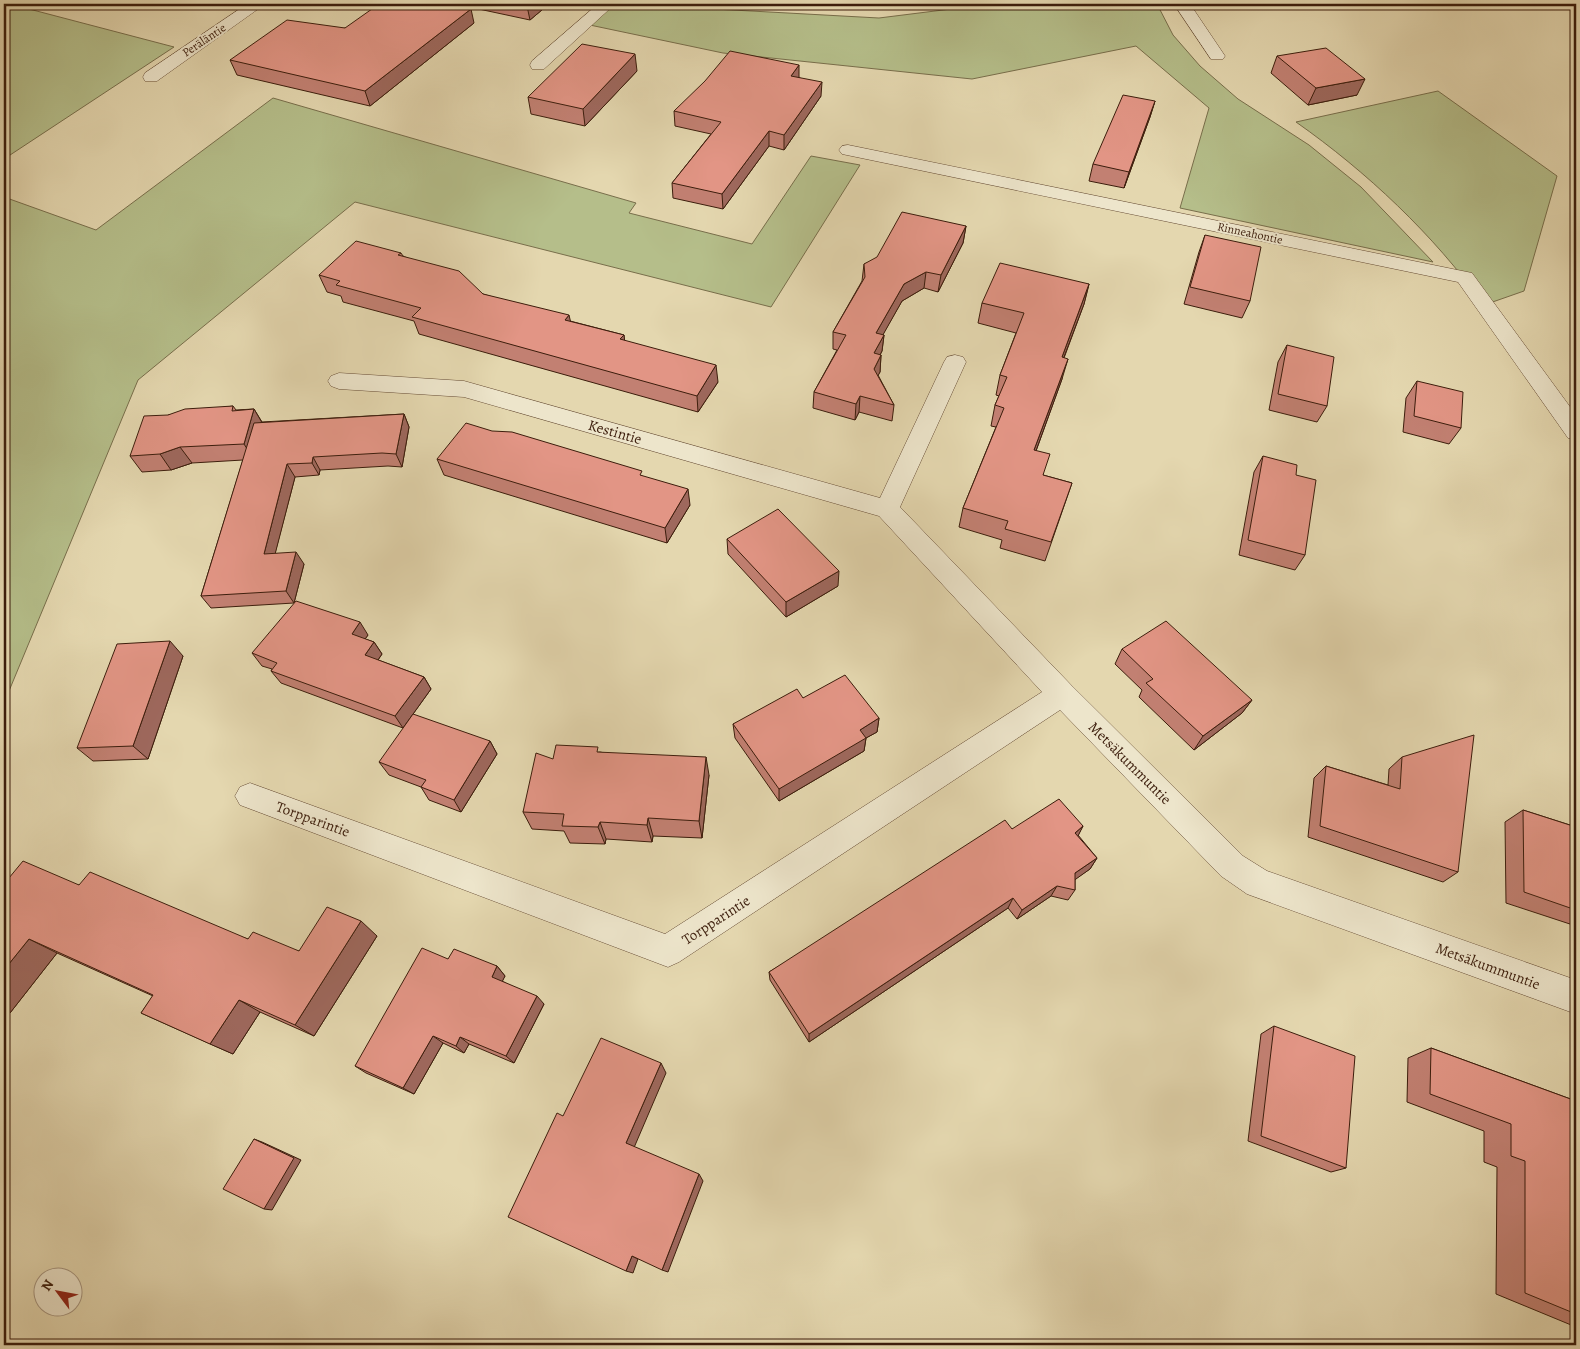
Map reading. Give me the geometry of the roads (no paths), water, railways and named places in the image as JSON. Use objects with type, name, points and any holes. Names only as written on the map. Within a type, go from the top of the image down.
[{"type":"street","name":"Peräläntie","points":[[151,76],[257,4]]},
{"type":"street","points":[[538,65],[607,4]]},
{"type":"street","points":[[1182,4],[1196,29],[1217,56]]},
{"type":"street","name":"Rinneahontie","points":[[848,150],[1465,277],[1576,432]]},
{"type":"street","points":[[887,509],[955,362]]},
{"type":"street","name":"Kestintie","points":[[339,381],[464,389],[887,509]]},
{"type":"street","name":"Metsäkummuntie","points":[[887,509],[1062,694],[1232,866],[1258,883],[1576,998]]},
{"type":"street","name":"Torpparintie","points":[[250,796],[668,951],[1062,694]]}]
